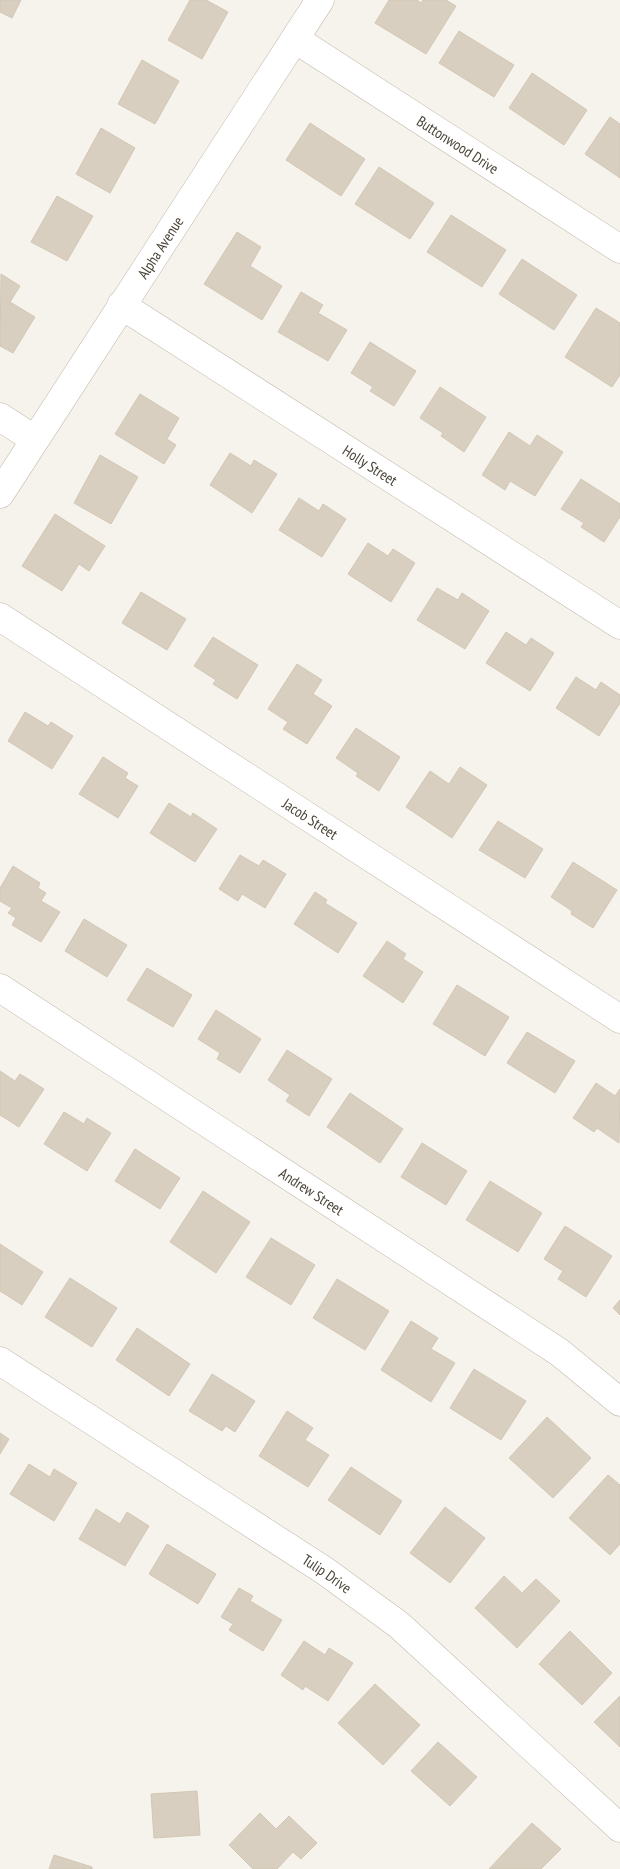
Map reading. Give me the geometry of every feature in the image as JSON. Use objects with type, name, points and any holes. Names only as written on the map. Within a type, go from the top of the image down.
[{"type":"street","name":"Alpha Avenue","points":[[0,494],[320,0]]},
{"type":"street","name":"Buttonwood Drive","points":[[295,40],[620,249]]},
{"type":"street","name":"Holly Street","points":[[121,305],[620,625]]},
{"type":"street","points":[[0,417],[34,439]]},
{"type":"street","name":"Jacob Street","points":[[0,617],[620,1019]]},
{"type":"street","name":"Andrew Street","points":[[0,988],[559,1352],[620,1402]]},
{"type":"street","name":"Tulip Drive","points":[[0,1361],[325,1570],[368,1601],[399,1625],[620,1828]]},
{"type":"building","points":[[0,0],[21,0],[12,18],[0,12]]},
{"type":"building","points":[[190,0],[206,0],[228,12],[202,59],[168,40]]},
{"type":"building","points":[[389,0],[417,0],[421,3],[423,0],[446,0],[456,6],[426,54],[375,23]]},
{"type":"building","points":[[459,31],[514,65],[494,97],[439,63]]},
{"type":"building","points":[[142,60],[179,81],[155,124],[118,104]]},
{"type":"building","points":[[532,73],[587,110],[564,145],[509,108]]},
{"type":"building","points":[[610,117],[620,124],[620,178],[585,154]]},
{"type":"building","points":[[310,123],[365,159],[341,196],[286,160]]},
{"type":"building","points":[[101,128],[135,148],[110,193],[76,174]]},
{"type":"building","points":[[379,167],[434,203],[410,239],[355,204]]},
{"type":"building","points":[[57,196],[93,216],[67,261],[31,242]]},
{"type":"building","points":[[451,215],[506,250],[482,287],[427,252]]},
{"type":"building","points":[[237,232],[261,247],[250,266],[282,286],[262,320],[204,284]]},
{"type":"building","points":[[522,259],[577,295],[554,330],[499,294]]},
{"type":"building","points":[[1,274],[20,286],[10,302],[35,317],[13,353],[0,346]]},
{"type":"building","points":[[301,292],[323,305],[318,313],[347,330],[328,361],[278,332]]},
{"type":"building","points":[[596,308],[620,323],[620,375],[612,387],[565,357]]},
{"type":"building","points":[[370,342],[416,371],[394,406],[370,391],[373,387],[351,373]]},
{"type":"building","points":[[440,387],[486,417],[464,452],[441,436],[443,433],[420,418]]},
{"type":"building","points":[[140,394],[179,418],[167,439],[176,445],[164,464],[115,434]]},
{"type":"building","points":[[509,432],[530,446],[537,435],[563,452],[535,496],[510,481],[505,490],[482,475]]},
{"type":"building","points":[[230,453],[251,466],[254,460],[277,474],[252,513],[210,485]]},
{"type":"building","points":[[100,455],[138,477],[111,524],[74,503]]},
{"type":"building","points":[[581,479],[620,504],[620,517],[604,542],[581,527],[584,523],[561,509]]},
{"type":"building","points":[[299,498],[319,511],[323,504],[346,519],[322,557],[279,530]]},
{"type":"building","points":[[55,514],[105,546],[89,571],[79,564],[62,591],[22,566]]},
{"type":"building","points":[[368,543],[388,556],[393,549],[415,563],[391,602],[348,574]]},
{"type":"building","points":[[437,588],[458,600],[462,593],[489,611],[465,649],[417,620]]},
{"type":"building","points":[[141,592],[186,619],[167,650],[122,623]]},
{"type":"building","points":[[506,632],[526,645],[531,638],[554,653],[530,691],[486,663]]},
{"type":"building","points":[[213,637],[258,665],[237,699],[213,684],[216,680],[194,666]]},
{"type":"building","points":[[297,664],[322,680],[313,694],[332,706],[307,744],[283,729],[288,722],[268,709]]},
{"type":"building","points":[[576,677],[596,690],[601,682],[620,695],[620,703],[599,736],[556,708]]},
{"type":"building","points":[[25,712],[48,726],[51,722],[73,736],[52,769],[8,741]]},
{"type":"building","points":[[356,728],[400,757],[379,791],[356,776],[358,773],[336,758]]},
{"type":"building","points":[[103,757],[128,773],[125,778],[138,786],[118,818],[79,794]]},
{"type":"building","points":[[460,767],[487,785],[452,838],[406,807],[430,771],[449,784]]},
{"type":"building","points":[[169,803],[191,817],[193,813],[217,829],[195,862],[150,833]]},
{"type":"building","points":[[498,821],[543,849],[525,878],[479,850]]},
{"type":"building","points":[[240,855],[259,866],[263,860],[286,874],[265,908],[242,894],[238,901],[219,889]]},
{"type":"building","points":[[573,862],[617,890],[593,928],[571,914],[572,911],[551,897]]},
{"type":"building","points":[[13,866],[40,883],[38,888],[46,893],[41,901],[60,912],[41,942],[12,925],[16,918],[8,913],[12,908],[0,901],[0,888]]},
{"type":"building","points":[[315,892],[327,900],[325,903],[357,923],[338,953],[294,924]]},
{"type":"building","points":[[84,919],[127,945],[107,977],[65,951]]},
{"type":"building","points":[[387,941],[406,954],[403,959],[423,972],[403,1003],[363,976]]},
{"type":"building","points":[[147,968],[192,995],[173,1027],[127,1000]]},
{"type":"building","points":[[457,985],[509,1017],[485,1056],[433,1024]]},
{"type":"building","points":[[216,1010],[261,1039],[240,1073],[217,1059],[220,1053],[198,1039]]},
{"type":"building","points":[[527,1032],[575,1061],[555,1093],[507,1063]]},
{"type":"building","points":[[287,1050],[332,1079],[309,1116],[286,1101],[290,1095],[268,1080]]},
{"type":"building","points":[[0,1071],[15,1081],[20,1074],[44,1089],[19,1127],[0,1115]]},
{"type":"building","points":[[596,1083],[615,1096],[620,1089],[619,1143],[597,1128],[594,1132],[573,1118]]},
{"type":"building","points":[[350,1093],[403,1129],[380,1163],[327,1127]]},
{"type":"building","points":[[64,1112],[84,1124],[87,1118],[111,1133],[87,1171],[44,1144]]},
{"type":"building","points":[[422,1143],[467,1171],[446,1205],[401,1177]]},
{"type":"building","points":[[135,1149],[180,1178],[160,1209],[115,1181]]},
{"type":"building","points":[[490,1181],[542,1213],[518,1252],[466,1220]]},
{"type":"building","points":[[203,1191],[250,1222],[216,1273],[170,1242]]},
{"type":"building","points":[[565,1226],[612,1256],[586,1297],[558,1279],[563,1271],[544,1259]]},
{"type":"building","points":[[271,1238],[315,1265],[291,1305],[246,1277]]},
{"type":"building","points":[[0,1244],[43,1272],[22,1305],[0,1291]]},
{"type":"building","points":[[70,1278],[117,1308],[92,1347],[45,1317]]},
{"type":"building","points":[[337,1279],[389,1311],[365,1350],[313,1318]]},
{"type":"building","points":[[620,1300],[620,1315],[613,1308]]},
{"type":"building","points":[[411,1321],[438,1338],[431,1349],[455,1363],[431,1402],[381,1370]]},
{"type":"building","points":[[137,1328],[190,1364],[169,1396],[116,1360]]},
{"type":"building","points":[[474,1369],[526,1401],[501,1440],[450,1408]]},
{"type":"building","points":[[212,1374],[255,1401],[235,1432],[226,1426],[222,1431],[189,1411]]},
{"type":"building","points":[[287,1411],[313,1428],[305,1440],[329,1455],[308,1487],[259,1456]]},
{"type":"building","points":[[547,1417],[591,1458],[553,1498],[509,1458]]},
{"type":"building","points":[[0,1433],[9,1439],[0,1454]]},
{"type":"building","points":[[29,1464],[50,1477],[54,1469],[77,1483],[54,1521],[10,1494]]},
{"type":"building","points":[[351,1467],[402,1501],[380,1535],[328,1500]]},
{"type":"building","points":[[608,1475],[620,1485],[620,1544],[610,1555],[569,1518]]},
{"type":"building","points":[[445,1507],[485,1538],[450,1583],[410,1553]]},
{"type":"building","points":[[96,1509],[120,1524],[127,1512],[149,1526],[125,1566],[79,1539]]},
{"type":"building","points":[[167,1544],[216,1574],[198,1604],[149,1574]]},
{"type":"building","points":[[504,1576],[522,1593],[536,1579],[560,1601],[517,1648],[475,1608]]},
{"type":"building","points":[[239,1588],[253,1596],[250,1601],[282,1620],[263,1651],[229,1630],[233,1624],[221,1617]]},
{"type":"building","points":[[570,1631],[612,1673],[582,1705],[539,1664]]},
{"type":"building","points":[[304,1641],[325,1655],[329,1648],[353,1663],[328,1701],[305,1686],[303,1690],[281,1675]]},
{"type":"building","points":[[375,1684],[420,1725],[383,1765],[338,1723]]},
{"type":"building","points":[[620,1696],[620,1747],[594,1722]]},
{"type":"building","points":[[438,1742],[477,1777],[450,1806],[411,1771]]},
{"type":"building","points":[[197,1791],[200,1835],[154,1838],[151,1794]]},
{"type":"building","points":[[260,1813],[276,1829],[289,1816],[317,1843],[301,1859],[293,1852],[277,1869],[253,1869],[229,1845]]},
{"type":"building","points":[[532,1823],[561,1849],[541,1869],[489,1869]]},
{"type":"building","points":[[54,1855],[92,1867],[92,1869],[49,1869]]}]
